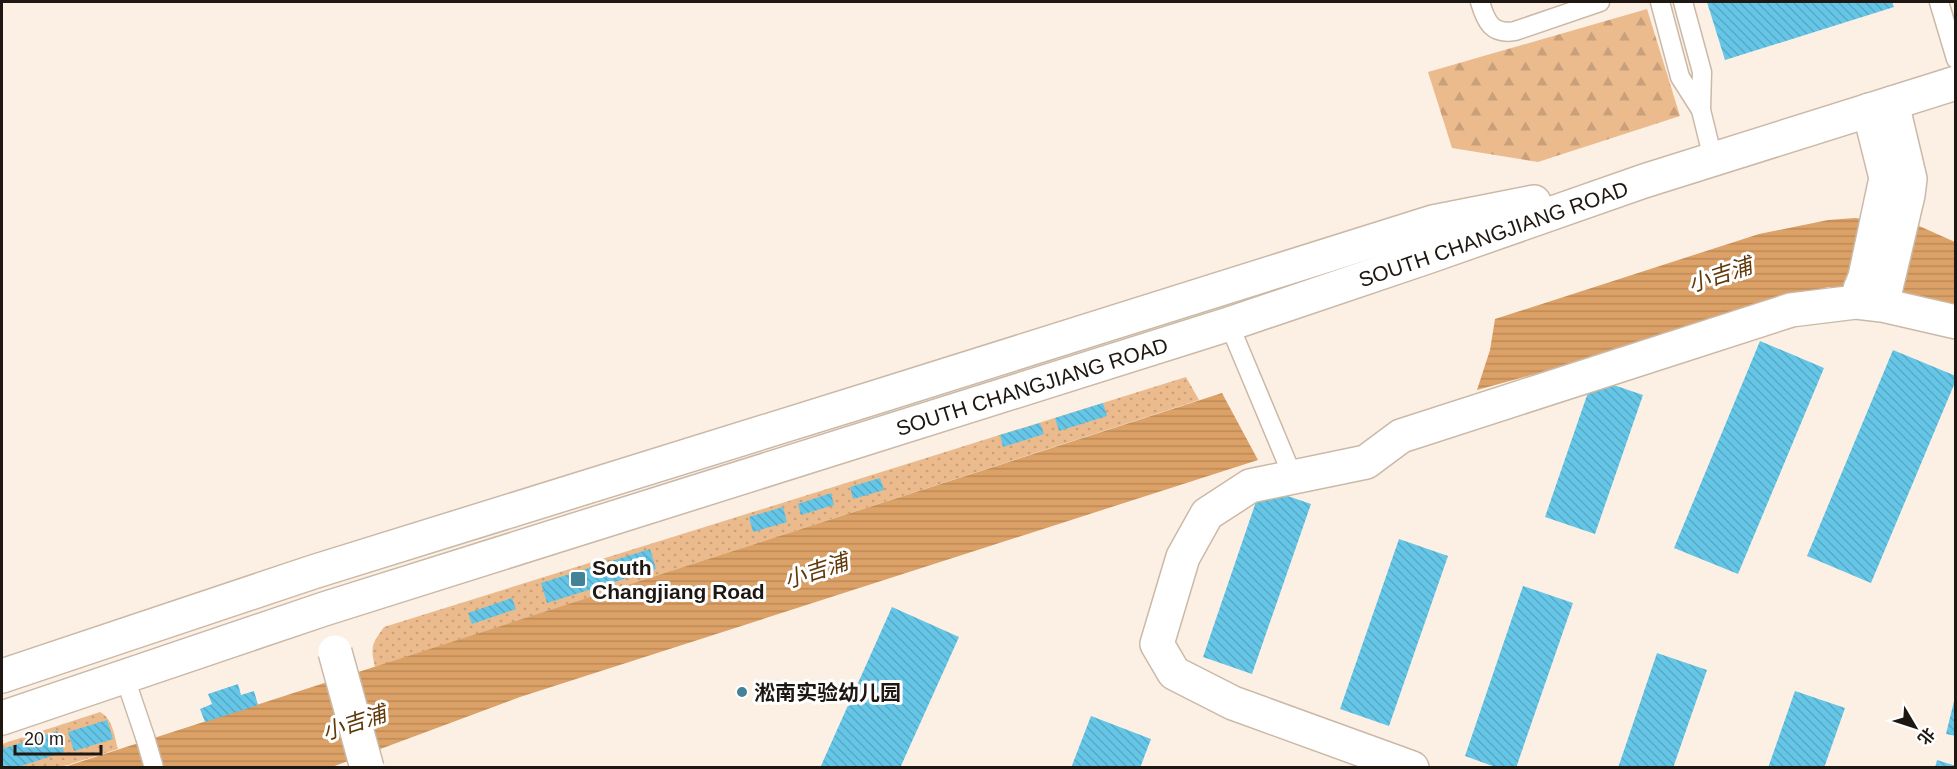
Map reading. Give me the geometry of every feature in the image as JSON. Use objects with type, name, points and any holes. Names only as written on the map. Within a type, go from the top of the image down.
[{"type":"main road","name":"SOUTH CHANGJIANG ROAD","points":[[2,718],[324,609],[1229,324],[1644,181],[1956,83]]},
{"type":"main road","points":[[1872,292],[1897,192],[1910,179],[1881,107]]},
{"type":"main road","points":[[2,676],[313,572],[1433,222],[1644,181]]},
{"type":"main road","points":[[1412,768],[1233,702],[1174,673],[1157,644],[1183,557],[1207,514],[1250,486],[1366,462],[1401,436],[1791,310],[1872,292],[1956,322]]},
{"type":"main road","points":[[313,572],[368,768]]},
{"type":"lane","points":[[1480,2],[1484,16],[1494,29],[1502,33],[1515,31],[1600,2]]},
{"type":"lane","points":[[1660,2],[1680,77],[1701,110]]},
{"type":"lane","points":[[1683,2],[1702,72],[1701,110],[1713,159]]},
{"type":"lane","points":[[1939,2],[1956,59]]},
{"type":"lane","points":[[1229,324],[1293,477]]},
{"type":"lane","points":[[125,678],[154,768]]},
{"type":"green space","points":[[1647,9],[1680,116],[1538,162],[1452,148],[1428,72]]},
{"type":"green space","points":[[1186,377],[1199,400],[375,667],[373,646],[384,627]]},
{"type":"green space","points":[[100,712],[110,723],[118,749],[61,767],[2,768],[2,744]]},
{"type":"water","name":"小吉浦","points":[[1855,218],[1917,225],[1955,242],[1955,308],[1913,294],[1828,287],[1590,359],[1477,390],[1490,350],[1495,319],[1759,234],[1828,220]]},
{"type":"water","name":"小吉浦","points":[[1222,393],[1258,460],[520,697],[332,767],[61,768]]},
{"type":"building","points":[[1707,2],[1892,2],[1894,7],[1725,60]]},
{"type":"building","points":[[1760,341],[1824,368],[1738,574],[1674,548]]},
{"type":"building","points":[[1893,350],[1956,376],[1956,380],[1871,583],[1807,556]]},
{"type":"building","points":[[1593,378],[1643,395],[1595,534],[1545,517]]},
{"type":"building","points":[[1103,403],[1107,416],[1059,431],[1055,418]]},
{"type":"building","points":[[1040,423],[1044,434],[1003,447],[1000,435]]},
{"type":"building","points":[[880,478],[884,490],[853,499],[850,487]]},
{"type":"building","points":[[1261,487],[1311,504],[1252,674],[1203,657]]},
{"type":"building","points":[[831,493],[834,505],[801,515],[798,504]]},
{"type":"building","points":[[783,507],[787,522],[753,532],[749,517]]},
{"type":"building","points":[[1399,539],[1448,556],[1389,726],[1340,709]]},
{"type":"building","points":[[650,549],[656,569],[547,603],[541,583]]},
{"type":"building","points":[[1523,586],[1573,603],[1516,768],[1498,768],[1465,756]]},
{"type":"building","points":[[512,598],[516,609],[472,624],[468,613]]},
{"type":"building","points":[[892,607],[959,637],[900,768],[820,768]]},
{"type":"building","points":[[1657,653],[1707,670],[1673,768],[1618,768]]},
{"type":"building","points":[[238,684],[241,695],[254,691],[258,705],[205,722],[200,709],[212,704],[208,694]]},
{"type":"building","points":[[1795,691],[1845,708],[1824,768],[1768,768]]},
{"type":"building","points":[[1956,697],[1956,736],[1946,734]]},
{"type":"building","points":[[1091,716],[1151,739],[1140,768],[1071,768]]},
{"type":"building","points":[[107,720],[113,739],[74,751],[68,732]]},
{"type":"building","points":[[57,731],[64,752],[15,768],[2,768],[2,749]]},
{"type":"building","points":[[1937,760],[1956,766],[1956,768],[1935,768]]},
{"type":"place","name":"South Changjiang Road","points":[[578,579]]},
{"type":"place","name":"淞南实验幼儿园","points":[[742,692]]}]
